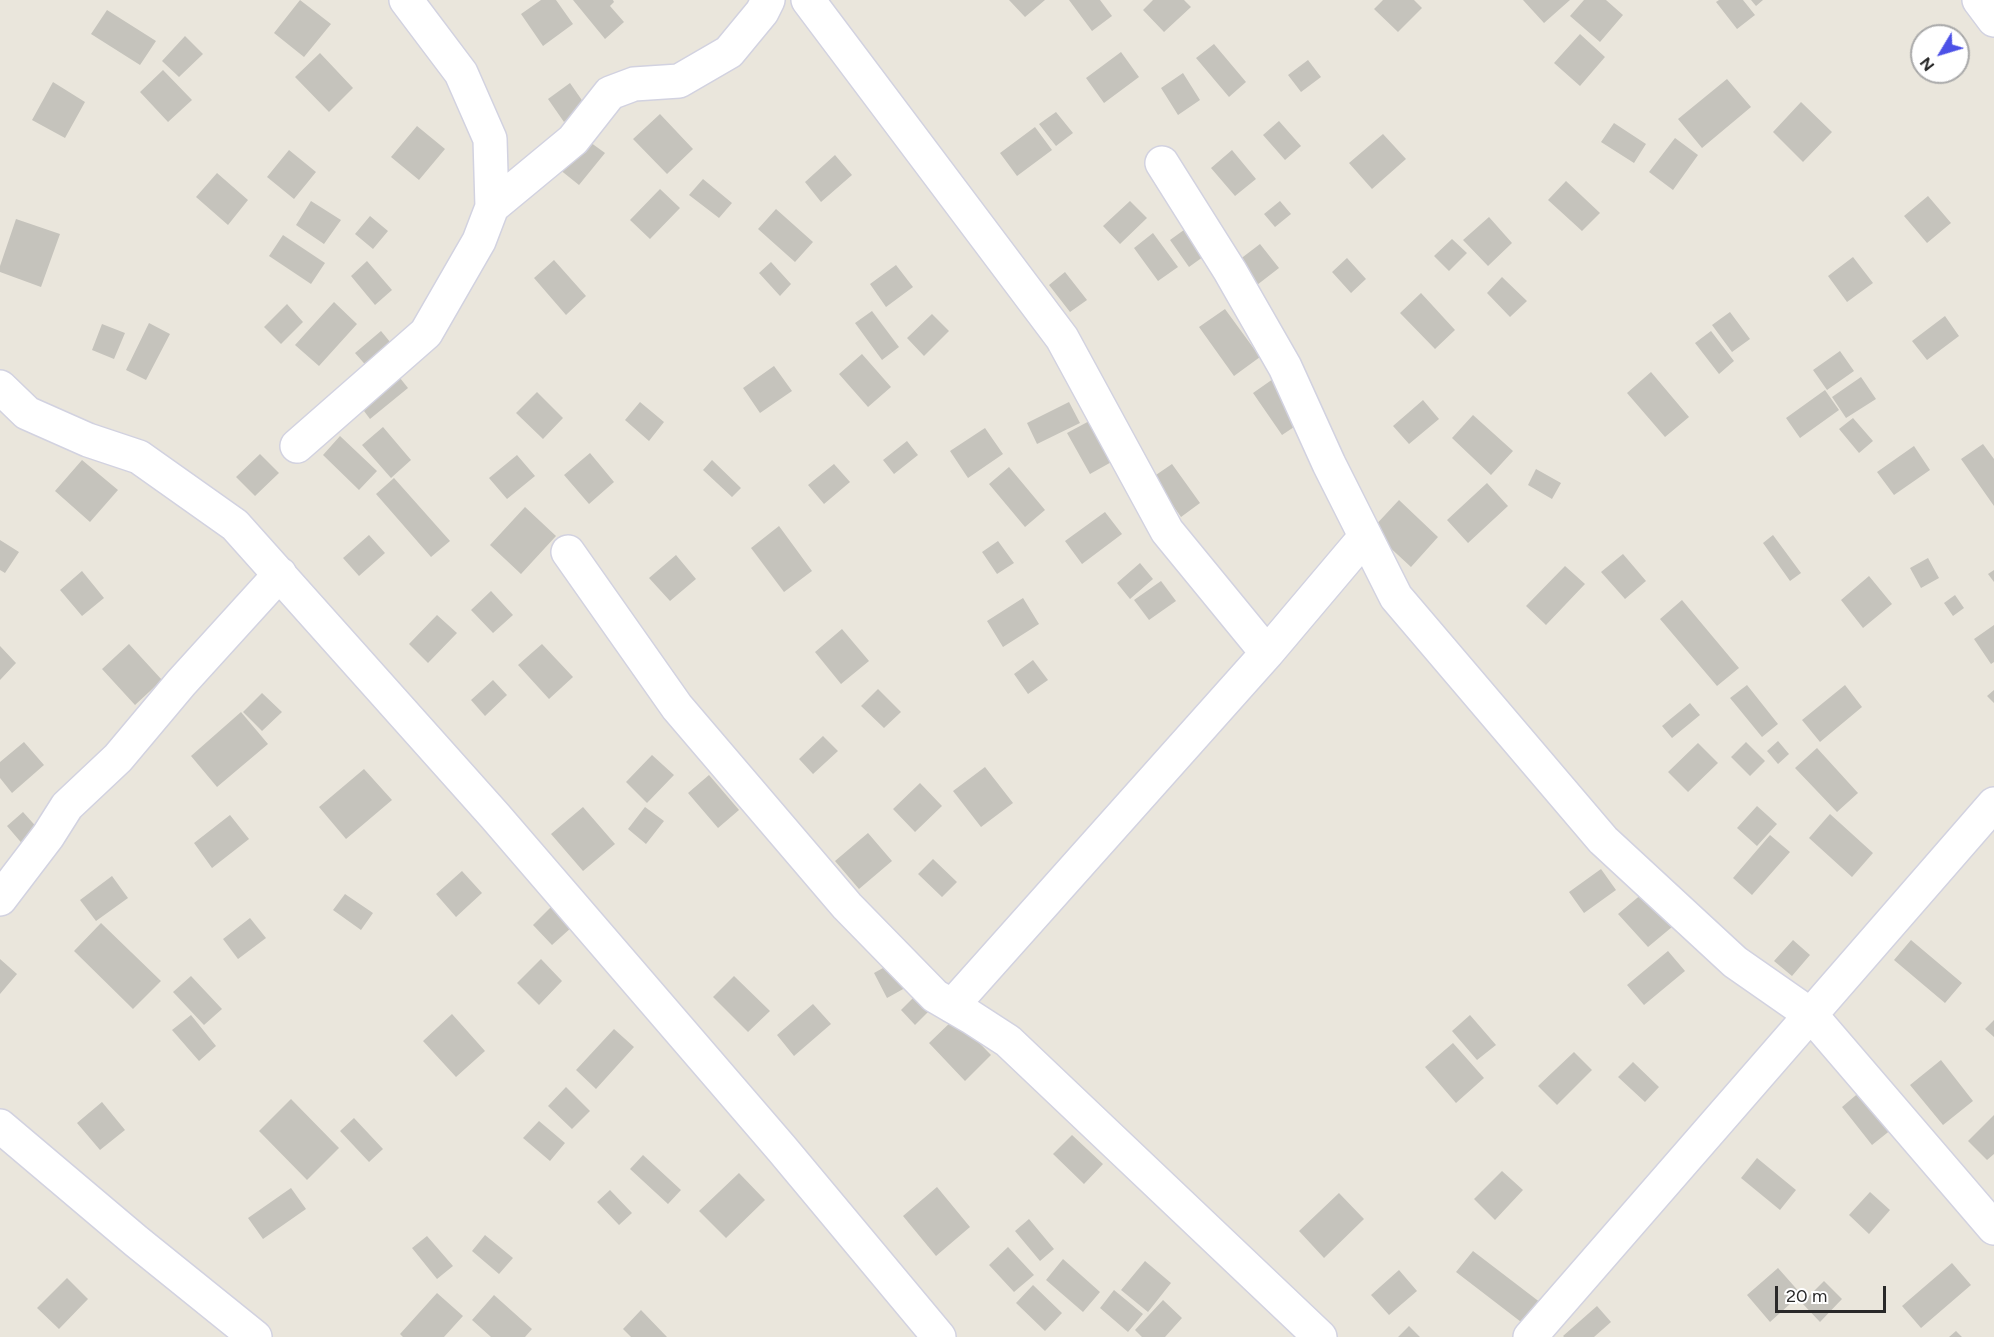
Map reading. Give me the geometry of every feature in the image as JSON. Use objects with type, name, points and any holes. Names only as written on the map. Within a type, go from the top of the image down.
[{"type":"street","points":[[297,446],[426,333],[479,241],[492,207],[490,139],[461,74],[406,0]]},
{"type":"street","points":[[492,207],[573,140],[610,93],[634,84],[679,81],[729,52],[762,12],[768,0]]},
{"type":"street","points":[[808,0],[1062,338],[1167,531],[1267,653]]},
{"type":"street","points":[[1162,163],[1230,271],[1285,367],[1329,464],[1396,597],[1603,840],[1735,962],[1811,1015],[1994,1228]]},
{"type":"street","points":[[0,387],[27,413],[88,440],[139,457],[235,525],[518,843],[782,1149],[939,1337]]},
{"type":"street","points":[[952,1006],[1267,653],[1365,537]]},
{"type":"street","points":[[568,552],[678,707],[847,906],[935,996],[1008,1041],[1320,1337]]},
{"type":"street","points":[[0,898],[48,836],[67,806],[118,758],[181,683],[280,574]]},
{"type":"street","points":[[1530,1337],[1994,804]]},
{"type":"street","points":[[0,1126],[136,1241],[255,1337]]},
{"type":"building","points":[[300,0],[331,24],[304,57],[274,33]]},
{"type":"building","points":[[541,0],[556,0],[573,24],[543,46],[521,14]]},
{"type":"building","points":[[573,0],[613,0],[610,6],[624,22],[605,39]]},
{"type":"building","points":[[1009,0],[1045,0],[1025,17]]},
{"type":"building","points":[[1069,0],[1100,0],[1112,16],[1092,31]]},
{"type":"building","points":[[1153,0],[1184,0],[1191,7],[1164,32],[1143,10]]},
{"type":"building","points":[[1383,0],[1414,0],[1422,8],[1398,32],[1374,9]]},
{"type":"building","points":[[1523,0],[1570,0],[1544,23]]},
{"type":"building","points":[[1584,0],[1606,0],[1623,15],[1600,42],[1570,16]]},
{"type":"building","points":[[1743,0],[1755,15],[1737,29],[1716,2]]},
{"type":"building","points":[[1751,0],[1763,0],[1756,6]]},
{"type":"building","points":[[107,10],[156,41],[140,65],[91,34]]},
{"type":"building","points":[[1580,34],[1605,57],[1580,86],[1554,63]]},
{"type":"building","points":[[185,36],[203,54],[179,77],[162,61]]},
{"type":"building","points":[[1214,44],[1246,82],[1229,97],[1196,58]]},
{"type":"building","points":[[1121,52],[1139,77],[1104,103],[1086,78]]},
{"type":"building","points":[[320,53],[353,88],[329,112],[295,77]]},
{"type":"building","points":[[1308,60],[1321,77],[1301,92],[1288,75]]},
{"type":"building","points":[[163,70],[192,100],[168,122],[140,92]]},
{"type":"building","points":[[1183,73],[1200,100],[1178,115],[1161,88]]},
{"type":"building","points":[[1727,79],[1751,107],[1702,148],[1678,119]]},
{"type":"building","points":[[53,82],[85,102],[65,138],[32,120]]},
{"type":"building","points":[[570,83],[586,106],[564,122],[548,99]]},
{"type":"building","points":[[1801,102],[1832,132],[1803,162],[1773,132]]},
{"type":"building","points":[[1056,112],[1073,133],[1056,146],[1039,124]]},
{"type":"building","points":[[660,114],[693,149],[667,174],[633,139]]},
{"type":"building","points":[[1279,121],[1301,146],[1285,160],[1263,135]]},
{"type":"building","points":[[1614,123],[1646,144],[1634,163],[1601,142]]},
{"type":"building","points":[[417,126],[445,149],[419,180],[391,157]]},
{"type":"building","points":[[1035,127],[1052,150],[1017,176],[1000,153]]},
{"type":"building","points":[[1383,134],[1406,159],[1372,189],[1349,163]]},
{"type":"building","points":[[583,137],[605,153],[579,185],[559,169]]},
{"type":"building","points":[[1675,138],[1698,155],[1673,190],[1649,172]]},
{"type":"building","points":[[289,150],[316,172],[294,199],[267,177]]},
{"type":"building","points":[[1232,150],[1256,179],[1235,196],[1211,168]]},
{"type":"building","points":[[835,155],[852,175],[821,202],[805,182]]},
{"type":"building","points":[[217,173],[248,200],[228,225],[196,197]]},
{"type":"building","points":[[703,179],[732,203],[719,218],[689,195]]},
{"type":"building","points":[[1566,181],[1600,213],[1582,231],[1548,200]]},
{"type":"building","points":[[660,189],[680,208],[650,239],[630,220]]},
{"type":"building","points":[[1928,196],[1951,223],[1927,243],[1904,216]]},
{"type":"building","points":[[311,201],[341,220],[324,244],[296,225]]},
{"type":"building","points":[[1130,201],[1147,218],[1120,244],[1103,226]]},
{"type":"building","points":[[1280,201],[1291,214],[1275,227],[1264,214]]},
{"type":"building","points":[[776,209],[813,242],[795,262],[758,229]]},
{"type":"building","points":[[370,216],[388,231],[373,249],[355,234]]},
{"type":"building","points":[[1489,217],[1512,243],[1488,266],[1463,240]]},
{"type":"building","points":[[16,219],[60,234],[41,287],[0,272]]},
{"type":"building","points":[[1188,227],[1207,254],[1189,267],[1170,240]]},
{"type":"building","points":[[1153,233],[1178,267],[1158,281],[1134,248]]},
{"type":"building","points":[[283,235],[325,263],[311,284],[269,256]]},
{"type":"building","points":[[1452,239],[1467,253],[1449,271],[1434,256]]},
{"type":"building","points":[[1260,244],[1279,268],[1257,285],[1239,260]]},
{"type":"building","points":[[1853,257],[1873,283],[1847,302],[1828,276]]},
{"type":"building","points":[[1347,258],[1366,279],[1351,293],[1332,272]]},
{"type":"building","points":[[554,260],[586,296],[566,315],[534,278]]},
{"type":"building","points":[[367,261],[392,290],[375,305],[351,276]]},
{"type":"building","points":[[771,262],[791,284],[780,296],[759,273]]},
{"type":"building","points":[[896,265],[913,287],[886,307],[870,284]]},
{"type":"building","points":[[1065,272],[1087,300],[1070,312],[1049,285]]},
{"type":"building","points":[[1502,277],[1527,301],[1510,317],[1487,293]]},
{"type":"building","points":[[1421,293],[1455,330],[1435,349],[1400,313]]},
{"type":"building","points":[[334,302],[357,324],[319,366],[295,345]]},
{"type":"building","points":[[287,304],[303,322],[281,344],[264,327]]},
{"type":"building","points":[[1225,309],[1260,357],[1234,376],[1199,327]]},
{"type":"building","points":[[872,311],[899,347],[882,360],[855,323]]},
{"type":"building","points":[[1730,312],[1750,339],[1732,352],[1712,325]]},
{"type":"building","points":[[932,314],[949,331],[924,356],[907,338]]},
{"type":"building","points":[[1945,316],[1959,336],[1927,360],[1912,341]]},
{"type":"building","points":[[149,323],[170,334],[146,380],[126,370]]},
{"type":"building","points":[[102,324],[125,333],[114,359],[92,350]]},
{"type":"building","points":[[381,331],[395,348],[370,370],[355,353]]},
{"type":"building","points":[[1711,331],[1734,361],[1719,374],[1695,343]]},
{"type":"building","points":[[1840,351],[1854,371],[1827,390],[1813,370]]},
{"type":"building","points":[[862,354],[891,387],[868,407],[839,374]]},
{"type":"building","points":[[774,366],[792,391],[760,413],[743,388]]},
{"type":"building","points":[[392,368],[408,388],[370,419],[355,399]]},
{"type":"building","points":[[1651,372],[1689,417],[1665,437],[1627,393]]},
{"type":"building","points":[[1861,377],[1876,399],[1846,418],[1832,397]]},
{"type":"building","points":[[1273,379],[1303,421],[1282,435],[1253,393]]},
{"type":"building","points":[[1825,390],[1839,410],[1800,438],[1786,418]]},
{"type":"building","points":[[537,392],[563,418],[543,439],[516,413]]},
{"type":"building","points":[[1423,400],[1439,419],[1409,444],[1393,426]]},
{"type":"building","points":[[640,402],[664,422],[649,441],[625,420]]},
{"type":"building","points":[[1069,402],[1080,423],[1037,444],[1027,423]]},
{"type":"building","points":[[1473,415],[1513,451],[1491,475],[1452,438]]},
{"type":"building","points":[[1853,418],[1873,441],[1859,453],[1839,429]]},
{"type":"building","points":[[1093,419],[1115,460],[1090,474],[1067,433]]},
{"type":"building","points":[[383,427],[411,460],[391,478],[362,445]]},
{"type":"building","points":[[985,428],[1003,454],[968,478],[950,451]]},
{"type":"building","points":[[340,436],[377,471],[359,490],[323,455]]},
{"type":"building","points":[[907,441],[918,455],[894,474],[883,460]]},
{"type":"building","points":[[1983,444],[1994,459],[1994,506],[1961,459]]},
{"type":"building","points":[[1914,446],[1930,470],[1894,495],[1877,472]]},
{"type":"building","points":[[590,453],[614,482],[589,504],[564,475]]},
{"type":"building","points":[[260,454],[279,473],[255,496],[236,477]]},
{"type":"building","points":[[517,455],[535,476],[507,499],[489,478]]},
{"type":"building","points":[[82,460],[118,490],[90,522],[55,491]]},
{"type":"building","points":[[712,460],[741,488],[732,497],[703,470]]},
{"type":"building","points":[[834,464],[850,482],[824,504],[808,485]]},
{"type":"building","points":[[1172,464],[1200,503],[1181,517],[1153,477]]},
{"type":"building","points":[[1009,467],[1045,510],[1025,527],[989,484]]},
{"type":"building","points":[[1536,469],[1561,483],[1552,499],[1528,485]]},
{"type":"building","points":[[394,478],[450,541],[431,557],[376,494]]},
{"type":"building","points":[[1487,483],[1508,506],[1468,543],[1447,520]]},
{"type":"building","points":[[1399,500],[1438,537],[1411,567],[1371,530]]},
{"type":"building","points":[[525,507],[556,536],[521,574],[490,545]]},
{"type":"building","points":[[1105,512],[1122,534],[1082,564],[1065,541]]},
{"type":"building","points":[[779,526],[812,571],[784,592],[751,548]]},
{"type":"building","points":[[369,535],[385,553],[359,576],[343,558]]},
{"type":"building","points":[[1773,535],[1801,573],[1790,581],[1763,543]]},
{"type":"building","points":[[0,540],[19,552],[5,573],[0,570]]},
{"type":"building","points":[[998,541],[1014,563],[997,574],[982,552]]},
{"type":"building","points":[[1623,554],[1646,581],[1625,599],[1601,572]]},
{"type":"building","points":[[676,555],[696,579],[670,601],[649,578]]},
{"type":"building","points":[[1928,558],[1939,578],[1921,588],[1910,568]]},
{"type":"building","points":[[1140,563],[1153,579],[1130,599],[1117,583]]},
{"type":"building","points":[[1565,566],[1585,584],[1546,625],[1526,606]]},
{"type":"building","points":[[1994,570],[1994,582],[1988,574]]},
{"type":"building","points":[[82,571],[104,598],[82,616],[60,590]]},
{"type":"building","points":[[1869,576],[1892,604],[1863,628],[1841,600]]},
{"type":"building","points":[[1161,581],[1176,601],[1149,620],[1134,600]]},
{"type":"building","points":[[491,591],[513,615],[493,633],[471,610]]},
{"type":"building","points":[[1955,595],[1964,608],[1953,616],[1944,603]]},
{"type":"building","points":[[1023,598],[1039,624],[1003,647],[987,621]]},
{"type":"building","points":[[1682,600],[1739,668],[1717,686],[1660,619]]},
{"type":"building","points":[[437,615],[457,633],[428,663],[409,644]]},
{"type":"building","points":[[1994,625],[1994,662],[1991,664],[1974,639]]},
{"type":"building","points":[[842,629],[869,661],[841,684],[815,652]]},
{"type":"building","points":[[129,644],[162,680],[135,705],[102,669]]},
{"type":"building","points":[[542,644],[573,677],[549,699],[518,665]]},
{"type":"building","points":[[0,646],[16,663],[0,680]]},
{"type":"building","points":[[1033,660],[1048,680],[1028,694],[1014,674]]},
{"type":"building","points":[[493,680],[507,695],[485,716],[471,700]]},
{"type":"building","points":[[1747,685],[1778,724],[1762,737],[1730,698]]},
{"type":"building","points":[[1845,685],[1862,707],[1820,742],[1802,720]]},
{"type":"building","points":[[878,689],[901,712],[884,728],[861,706]]},
{"type":"building","points":[[1994,690],[1994,703],[1987,696]]},
{"type":"building","points":[[262,693],[282,712],[262,731],[243,712]]},
{"type":"building","points":[[1690,703],[1700,715],[1672,738],[1662,726]]},
{"type":"building","points":[[241,712],[268,744],[217,787],[191,756]]},
{"type":"building","points":[[823,736],[838,751],[813,774],[799,759]]},
{"type":"building","points":[[1778,741],[1789,754],[1778,764],[1767,751]]},
{"type":"building","points":[[24,742],[44,765],[12,793],[0,778],[0,762]]},
{"type":"building","points":[[1746,742],[1765,761],[1750,776],[1731,757]]},
{"type":"building","points":[[1698,743],[1718,763],[1688,792],[1668,772]]},
{"type":"building","points":[[1817,748],[1858,793],[1837,812],[1795,768]]},
{"type":"building","points":[[652,755],[674,775],[647,803],[626,782]]},
{"type":"building","points":[[985,767],[1013,803],[981,827],[953,791]]},
{"type":"building","points":[[364,769],[392,800],[346,839],[319,807]]},
{"type":"building","points":[[709,775],[739,810],[718,828],[688,793]]},
{"type":"building","points":[[920,783],[942,806],[915,832],[893,809]]},
{"type":"building","points":[[1757,806],[1777,824],[1757,846],[1737,828]]},
{"type":"building","points":[[583,807],[615,844],[583,871],[551,834]]},
{"type":"building","points":[[645,807],[664,821],[646,844],[628,829]]},
{"type":"building","points":[[23,812],[41,832],[25,847],[7,826]]},
{"type":"building","points":[[1830,814],[1873,853],[1852,877],[1809,838]]},
{"type":"building","points":[[230,815],[249,839],[212,868],[194,843]]},
{"type":"building","points":[[868,833],[892,861],[859,889],[835,861]]},
{"type":"building","points":[[1770,835],[1790,852],[1752,895],[1733,878]]},
{"type":"building","points":[[933,859],[957,882],[942,897],[918,874]]},
{"type":"building","points":[[1601,869],[1616,890],[1584,913],[1569,892]]},
{"type":"building","points":[[462,871],[482,893],[456,917],[436,894]]},
{"type":"building","points":[[112,876],[128,898],[96,921],[80,900]]},
{"type":"building","points":[[1643,893],[1672,927],[1648,947],[1618,914]]},
{"type":"building","points":[[345,894],[373,913],[361,930],[333,910]]},
{"type":"building","points":[[552,906],[572,927],[552,945],[533,925]]},
{"type":"building","points":[[250,918],[266,938],[238,959],[223,939]]},
{"type":"building","points":[[101,923],[161,981],[133,1009],[74,951]]},
{"type":"building","points":[[1793,940],[1810,955],[1792,976],[1774,961]]},
{"type":"building","points":[[1911,940],[1962,983],[1945,1003],[1894,960]]},
{"type":"building","points":[[1668,951],[1685,971],[1644,1005],[1627,985]]},
{"type":"building","points":[[0,959],[17,974],[0,994]]},
{"type":"building","points":[[541,959],[562,981],[539,1005],[517,983]]},
{"type":"building","points":[[892,963],[905,988],[887,998],[874,973]]},
{"type":"building","points":[[191,976],[222,1009],[204,1025],[173,992]]},
{"type":"building","points":[[734,976],[770,1011],[748,1032],[713,997]]},
{"type":"building","points":[[918,993],[932,1008],[915,1025],[901,1010]]},
{"type":"building","points":[[813,1004],[831,1024],[794,1056],[777,1035]]},
{"type":"building","points":[[452,1014],[485,1051],[456,1077],[423,1041]]},
{"type":"building","points":[[191,1015],[216,1046],[199,1061],[172,1030]]},
{"type":"building","points":[[1470,1015],[1496,1045],[1477,1060],[1452,1031]]},
{"type":"building","points":[[955,1018],[991,1055],[965,1081],[929,1043]]},
{"type":"building","points":[[1994,1020],[1994,1037],[1985,1029]]},
{"type":"building","points":[[614,1029],[634,1047],[596,1089],[576,1070]]},
{"type":"building","points":[[1453,1043],[1484,1078],[1456,1103],[1425,1067]]},
{"type":"building","points":[[1574,1052],[1592,1070],[1557,1105],[1538,1086]]},
{"type":"building","points":[[1941,1060],[1973,1101],[1943,1125],[1910,1085]]},
{"type":"building","points":[[1633,1062],[1659,1087],[1645,1102],[1618,1077]]},
{"type":"building","points":[[566,1087],[590,1111],[572,1129],[548,1106]]},
{"type":"building","points":[[1862,1090],[1892,1129],[1872,1145],[1842,1107]]},
{"type":"building","points":[[291,1099],[339,1148],[307,1180],[259,1131]]},
{"type":"building","points":[[102,1102],[125,1130],[100,1150],[77,1123]]},
{"type":"building","points":[[1994,1115],[1994,1154],[1987,1160],[1968,1141]]},
{"type":"building","points":[[354,1118],[383,1149],[369,1162],[340,1131]]},
{"type":"building","points":[[539,1121],[565,1143],[550,1161],[523,1138]]},
{"type":"building","points":[[1072,1135],[1103,1164],[1084,1184],[1053,1154]]},
{"type":"building","points":[[643,1155],[681,1190],[668,1204],[630,1169]]},
{"type":"building","points":[[1757,1158],[1796,1190],[1780,1210],[1741,1178]]},
{"type":"building","points":[[1502,1171],[1523,1190],[1495,1220],[1474,1199]]},
{"type":"building","points":[[739,1173],[765,1200],[726,1238],[699,1211]]},
{"type":"building","points":[[937,1187],[970,1227],[936,1256],[903,1216]]},
{"type":"building","points":[[291,1188],[306,1209],[263,1239],[248,1218]]},
{"type":"building","points":[[610,1190],[632,1213],[619,1225],[597,1202]]},
{"type":"building","points":[[1870,1192],[1890,1210],[1869,1234],[1849,1215]]},
{"type":"building","points":[[1339,1193],[1364,1219],[1324,1258],[1299,1231]]},
{"type":"building","points":[[1029,1219],[1054,1249],[1040,1261],[1015,1231]]},
{"type":"building","points":[[485,1235],[513,1258],[499,1274],[472,1251]]},
{"type":"building","points":[[427,1236],[453,1266],[437,1279],[412,1248]]},
{"type":"building","points":[[1008,1247],[1034,1275],[1014,1292],[989,1265]]},
{"type":"building","points":[[1473,1251],[1541,1303],[1525,1325],[1456,1272]]},
{"type":"building","points":[[1063,1259],[1100,1292],[1083,1312],[1046,1280]]},
{"type":"building","points":[[1145,1261],[1171,1283],[1148,1312],[1121,1290]]},
{"type":"building","points":[[1952,1263],[1971,1285],[1921,1328],[1902,1306]]},
{"type":"building","points":[[1778,1268],[1801,1294],[1770,1322],[1747,1295]]},
{"type":"building","points":[[1399,1270],[1417,1291],[1389,1315],[1371,1295]]},
{"type":"building","points":[[67,1278],[88,1299],[59,1329],[37,1308]]},
{"type":"building","points":[[1824,1281],[1842,1299],[1820,1322],[1802,1303]]},
{"type":"building","points":[[1033,1285],[1062,1313],[1045,1331],[1016,1303]]},
{"type":"building","points":[[1114,1290],[1143,1314],[1128,1332],[1100,1308]]},
{"type":"building","points":[[437,1293],[463,1316],[444,1337],[403,1337],[400,1334]]},
{"type":"building","points":[[494,1295],[532,1329],[525,1337],[491,1337],[472,1320]]},
{"type":"building","points":[[1163,1300],[1182,1318],[1165,1337],[1142,1337],[1135,1330]]},
{"type":"building","points":[[1597,1306],[1611,1322],[1594,1337],[1563,1336]]},
{"type":"building","points":[[641,1310],[667,1337],[631,1337],[623,1329]]},
{"type":"building","points":[[1409,1326],[1420,1337],[1398,1337]]},
{"type":"building","points":[[1956,1331],[1962,1337],[1949,1337]]}]
